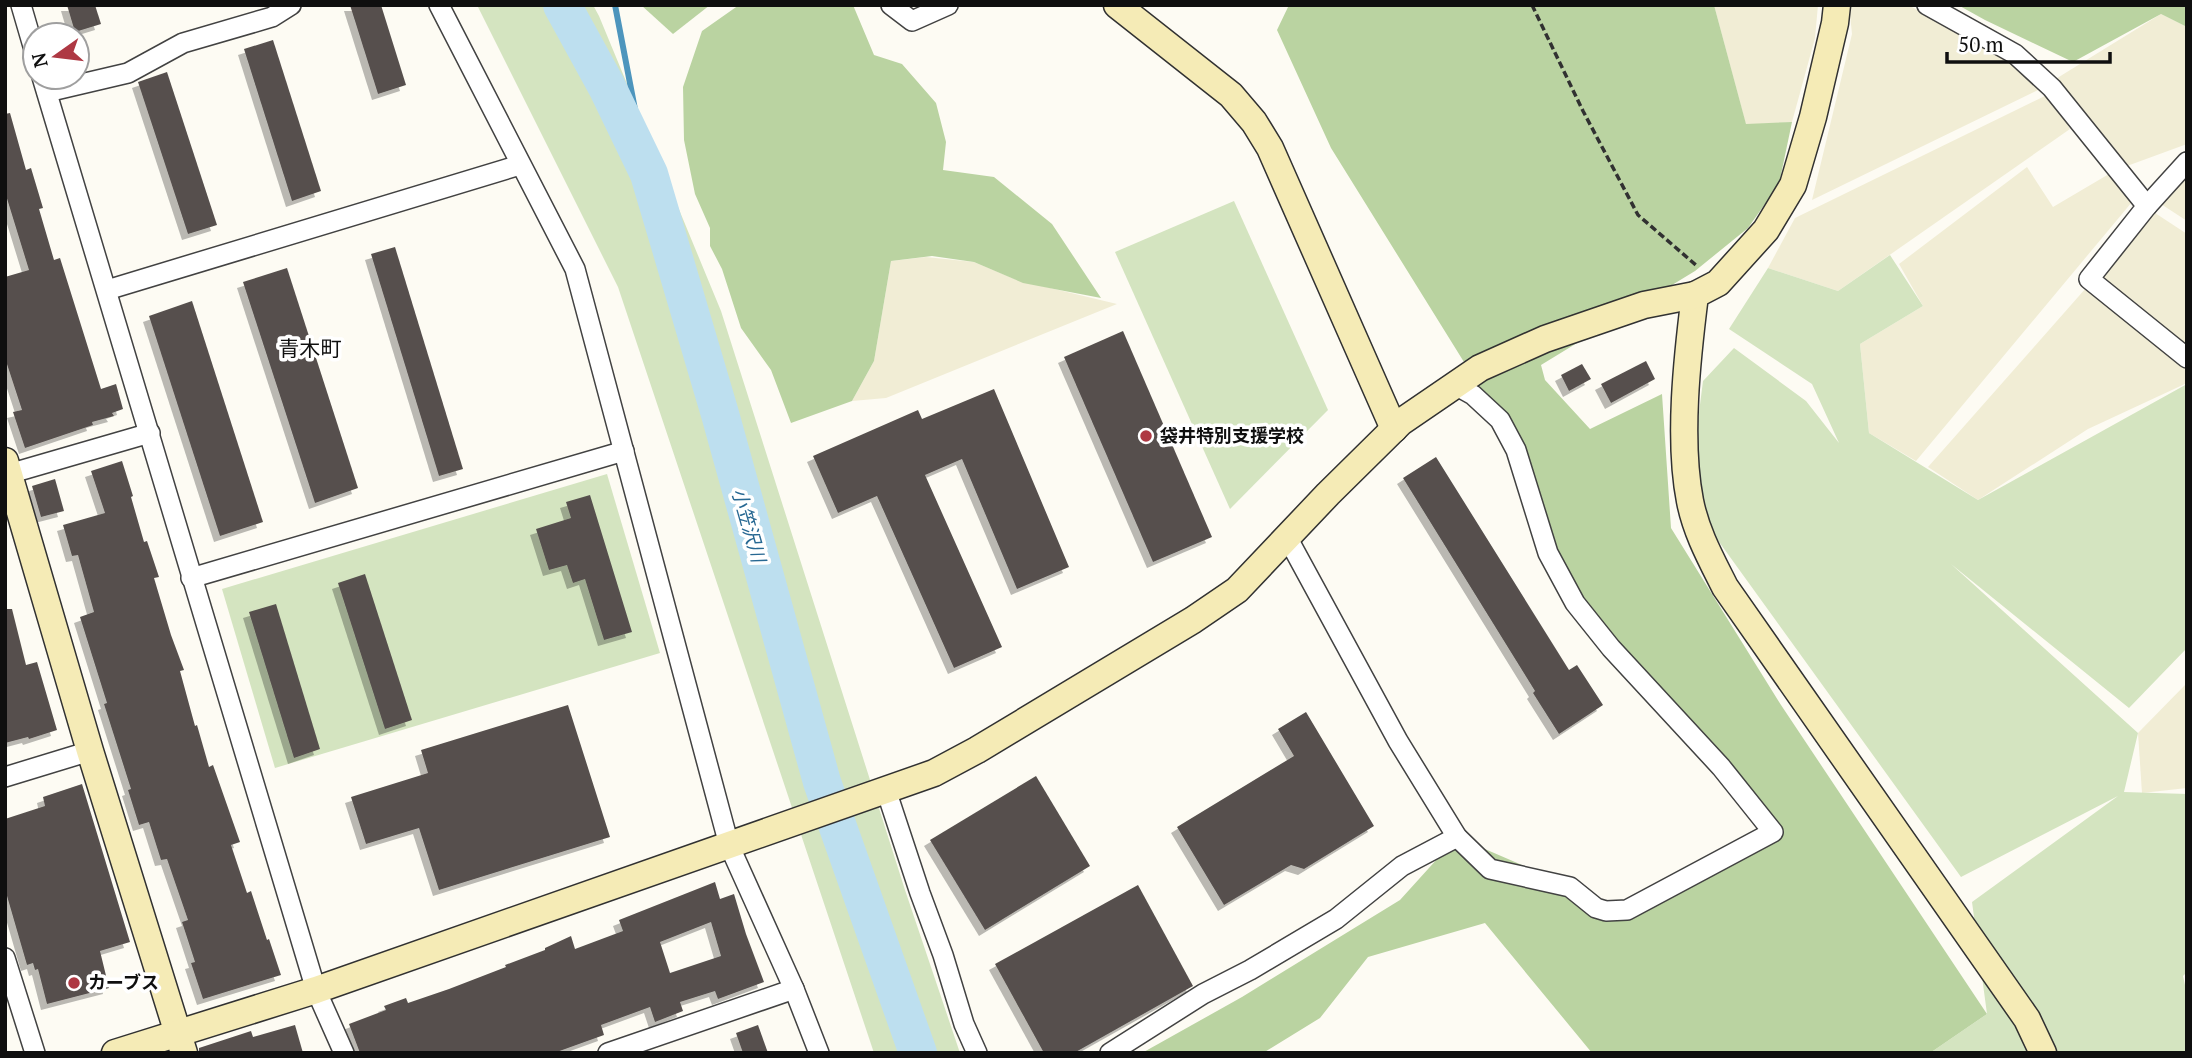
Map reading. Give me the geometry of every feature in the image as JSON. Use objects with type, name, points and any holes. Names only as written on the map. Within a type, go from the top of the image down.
[{"type":"street","points":[[91,78],[128,73],[183,43],[272,18],[291,5]]},
{"type":"street","points":[[439,5],[575,270],[736,843],[819,1053]]},
{"type":"street","points":[[891,5],[912,21],[948,5]]},
{"type":"street","points":[[1116,5],[1231,95],[1254,121],[1270,148],[1394,429]]},
{"type":"street","points":[[115,1053],[181,1043],[316,990],[934,773],[1193,620],[1237,590],[1394,429],[1480,368],[1545,339],[1644,305],[1706,289],[1766,230],[1793,185],[1813,117],[1837,5]]},
{"type":"street","points":[[1927,5],[2015,54],[2024,62],[2052,88],[2147,206]]},
{"type":"street","points":[[46,91],[316,990],[344,1053]]},
{"type":"street","points":[[2187,162],[2147,206],[2089,279],[2187,358]]},
{"type":"street","points":[[107,289],[520,165]]},
{"type":"street","points":[[1706,289],[1687,376],[1684,456],[1690,502],[1702,542],[1725,587],[2027,1019],[2043,1053]]},
{"type":"street","points":[[1287,537],[1398,741],[1457,837],[1490,869],[1570,887],[1596,908],[1606,911],[1626,910],[1773,832],[1721,767],[1611,648],[1575,603],[1548,553],[1516,450],[1500,420],[1473,395],[1455,385]]},
{"type":"street","points":[[150,433],[7,470],[90,751],[181,1043]]},
{"type":"street","points":[[191,578],[624,452]]},
{"type":"street","points":[[5,777],[90,751]]},
{"type":"street","points":[[886,790],[964,1024],[977,1053]]},
{"type":"street","points":[[1110,1053],[1203,994],[1250,970],[1336,919],[1402,866],[1457,837]]},
{"type":"street","points":[[5,958],[35,1053]]},
{"type":"street","points":[[608,1053],[657,1045],[794,989]]},
{"type":"path","points":[[1532,5],[1583,111],[1638,215],[1706,289]]},
{"type":"shaded area","points":[[1714,5],[1818,5],[1815,38],[1792,122],[1746,125]]},
{"type":"shaded area","points":[[1849,5],[1908,5],[1997,51],[2040,89],[1812,200],[1852,34]]},
{"type":"shaded area","points":[[2161,14],[2187,27],[2187,144],[2127,166],[2097,127],[2054,80]]},
{"type":"shaded area","points":[[2049,94],[2070,129],[1838,291],[1768,268],[1795,218]]},
{"type":"shaded area","points":[[2027,167],[2053,207],[2109,174],[2132,202],[1916,461],[1869,433],[1860,344],[1923,306],[1899,264]]},
{"type":"shaded area","points":[[2187,175],[2187,221],[2161,204]]},
{"type":"shaded area","points":[[2152,211],[2187,234],[2187,347],[2100,281]]},
{"type":"shaded area","points":[[926,257],[974,262],[1017,280],[1117,304],[886,398],[852,401],[874,361],[891,261]]},
{"type":"shaded area","points":[[2086,288],[2187,369],[2187,383],[2088,429],[1978,500],[1928,467]]},
{"type":"shaded area","points":[[2187,683],[2187,788],[2142,793],[2138,733]]},
{"type":"green space","points":[[477,5],[593,5],[599,16],[721,311],[905,890],[960,1053],[874,1053],[618,287]]},
{"type":"green space","points":[[641,5],[710,5],[673,34]]},
{"type":"green space","points":[[739,5],[853,5],[874,55],[902,64],[936,103],[946,142],[943,170],[994,177],[1052,224],[1101,298],[1023,283],[974,262],[932,256],[891,261],[874,361],[852,401],[791,423],[771,370],[741,328],[722,269],[710,246],[710,228],[695,194],[684,140],[683,87],[702,31]]},
{"type":"green space","points":[[1289,5],[1714,5],[1746,124],[1792,122],[1779,184],[1748,228],[1695,271],[1541,365],[1545,380],[1590,429],[1662,394],[1671,528],[1781,705],[1987,1014],[1930,1053],[1592,1053],[1485,923],[1368,957],[1320,1018],[1263,1053],[1142,1053],[1242,997],[1400,900],[1457,837],[1626,910],[1772,832],[1569,591],[1500,420],[1331,148],[1277,30]]},
{"type":"green space","points":[[1958,5],[2187,5],[2187,27],[2161,14],[2073,62]]},
{"type":"green space","points":[[1234,201],[1328,410],[1230,509],[1115,252]]},
{"type":"green space","points":[[1890,255],[1923,306],[1860,344],[1869,433],[1978,500],[2187,384],[2187,648],[2129,708],[1951,564],[2138,733],[2124,792],[2187,794],[2187,972],[2183,976],[2187,994],[2187,1053],[1930,1053],[1987,1014],[1972,902],[2118,796],[1961,877],[1704,521],[1695,444],[1703,381],[1734,348],[1806,401],[1839,443],[1812,384],[1729,329],[1768,268],[1838,291]]},
{"type":"green space","points":[[607,474],[660,653],[275,768],[222,589]]},
{"type":"building","points":[[67,5],[95,5],[101,24],[91,27],[91,21],[72,21]]},
{"type":"building","points":[[350,5],[381,5],[406,85],[378,94]]},
{"type":"building","points":[[273,40],[321,191],[292,201],[244,49]]},
{"type":"building","points":[[167,72],[217,225],[188,234],[138,82]]},
{"type":"building","points":[[10,113],[26,170],[31,168],[43,208],[39,209],[54,260],[60,258],[101,389],[116,384],[123,409],[112,413],[114,416],[92,422],[93,425],[25,448],[13,412],[22,410],[5,358],[5,277],[29,270],[5,192],[5,114]]},
{"type":"building","points":[[395,247],[463,469],[439,476],[371,254]]},
{"type":"building","points":[[287,268],[358,488],[315,503],[243,282]]},
{"type":"building","points":[[192,301],[263,522],[220,536],[149,316]]},
{"type":"building","points":[[1123,331],[1212,537],[1153,562],[1064,357]]},
{"type":"building","points":[[1646,361],[1655,379],[1611,403],[1601,384]]},
{"type":"building","points":[[1582,364],[1591,379],[1569,391],[1561,375]]},
{"type":"building","points":[[994,389],[1069,567],[1017,589],[962,459],[925,475],[1002,647],[954,668],[877,496],[838,513],[813,456],[918,410],[922,419]]},
{"type":"building","points":[[1436,457],[1569,670],[1577,665],[1603,705],[1559,734],[1403,478]]},
{"type":"building","points":[[122,461],[144,542],[147,541],[159,577],[154,578],[184,670],[180,671],[195,726],[197,725],[209,767],[213,765],[240,842],[231,845],[247,893],[251,891],[281,975],[203,999],[191,963],[195,962],[182,922],[188,920],[167,859],[161,860],[149,822],[139,825],[128,790],[131,789],[80,617],[94,612],[78,555],[72,556],[63,525],[105,513],[91,471]]},
{"type":"building","points":[[55,479],[64,511],[41,517],[32,486]]},
{"type":"building","points":[[590,495],[632,632],[604,640],[585,579],[573,583],[567,565],[549,570],[536,529],[571,518],[566,502]]},
{"type":"building","points":[[365,574],[412,720],[385,729],[338,583]]},
{"type":"building","points":[[276,604],[320,749],[294,758],[249,612]]},
{"type":"building","points":[[5,609],[12,609],[26,665],[37,662],[57,730],[5,743]]},
{"type":"building","points":[[568,705],[610,837],[439,890],[419,828],[366,844],[351,797],[428,773],[421,750]]},
{"type":"building","points":[[1306,712],[1374,826],[1304,869],[1291,865],[1224,905],[1177,827],[1294,756],[1278,729]]},
{"type":"building","points":[[1036,776],[1090,866],[985,930],[930,840]]},
{"type":"building","points":[[82,784],[130,942],[100,951],[109,988],[47,1004],[38,969],[35,970],[33,963],[27,965],[5,889],[5,819],[45,806],[43,797]]},
{"type":"building","points":[[715,882],[720,899],[734,894],[764,982],[718,999],[715,991],[680,1002],[683,1011],[655,1022],[650,1007],[601,1025],[604,1035],[554,1053],[360,1053],[349,1024],[386,1010],[384,1006],[406,998],[408,1003],[449,989],[506,967],[505,965],[545,950],[571,936],[575,949],[623,931],[619,920]],"holes":[[[711,922],[721,956],[670,973],[660,942]]]},
{"type":"building","points":[[1138,885],[1193,986],[1074,1053],[1044,1053],[995,964]]},
{"type":"building","points":[[295,1025],[303,1053],[199,1053],[199,1048],[251,1031],[253,1037]]},
{"type":"building","points":[[758,1025],[768,1053],[743,1053],[736,1033]]},
{"type":"waterway","name":"小笠沢川","points":[[562,5],[607,87],[649,174],[720,414],[822,782],[918,1053]]},
{"type":"waterway","points":[[615,5],[647,172]]},
{"type":"place","name":"袋井特別支援学校","points":[[1146,436]]},
{"type":"place","name":"カーブス","points":[[74,983]]},
{"type":"district","name":"青木町","points":[[310,349]]}]
